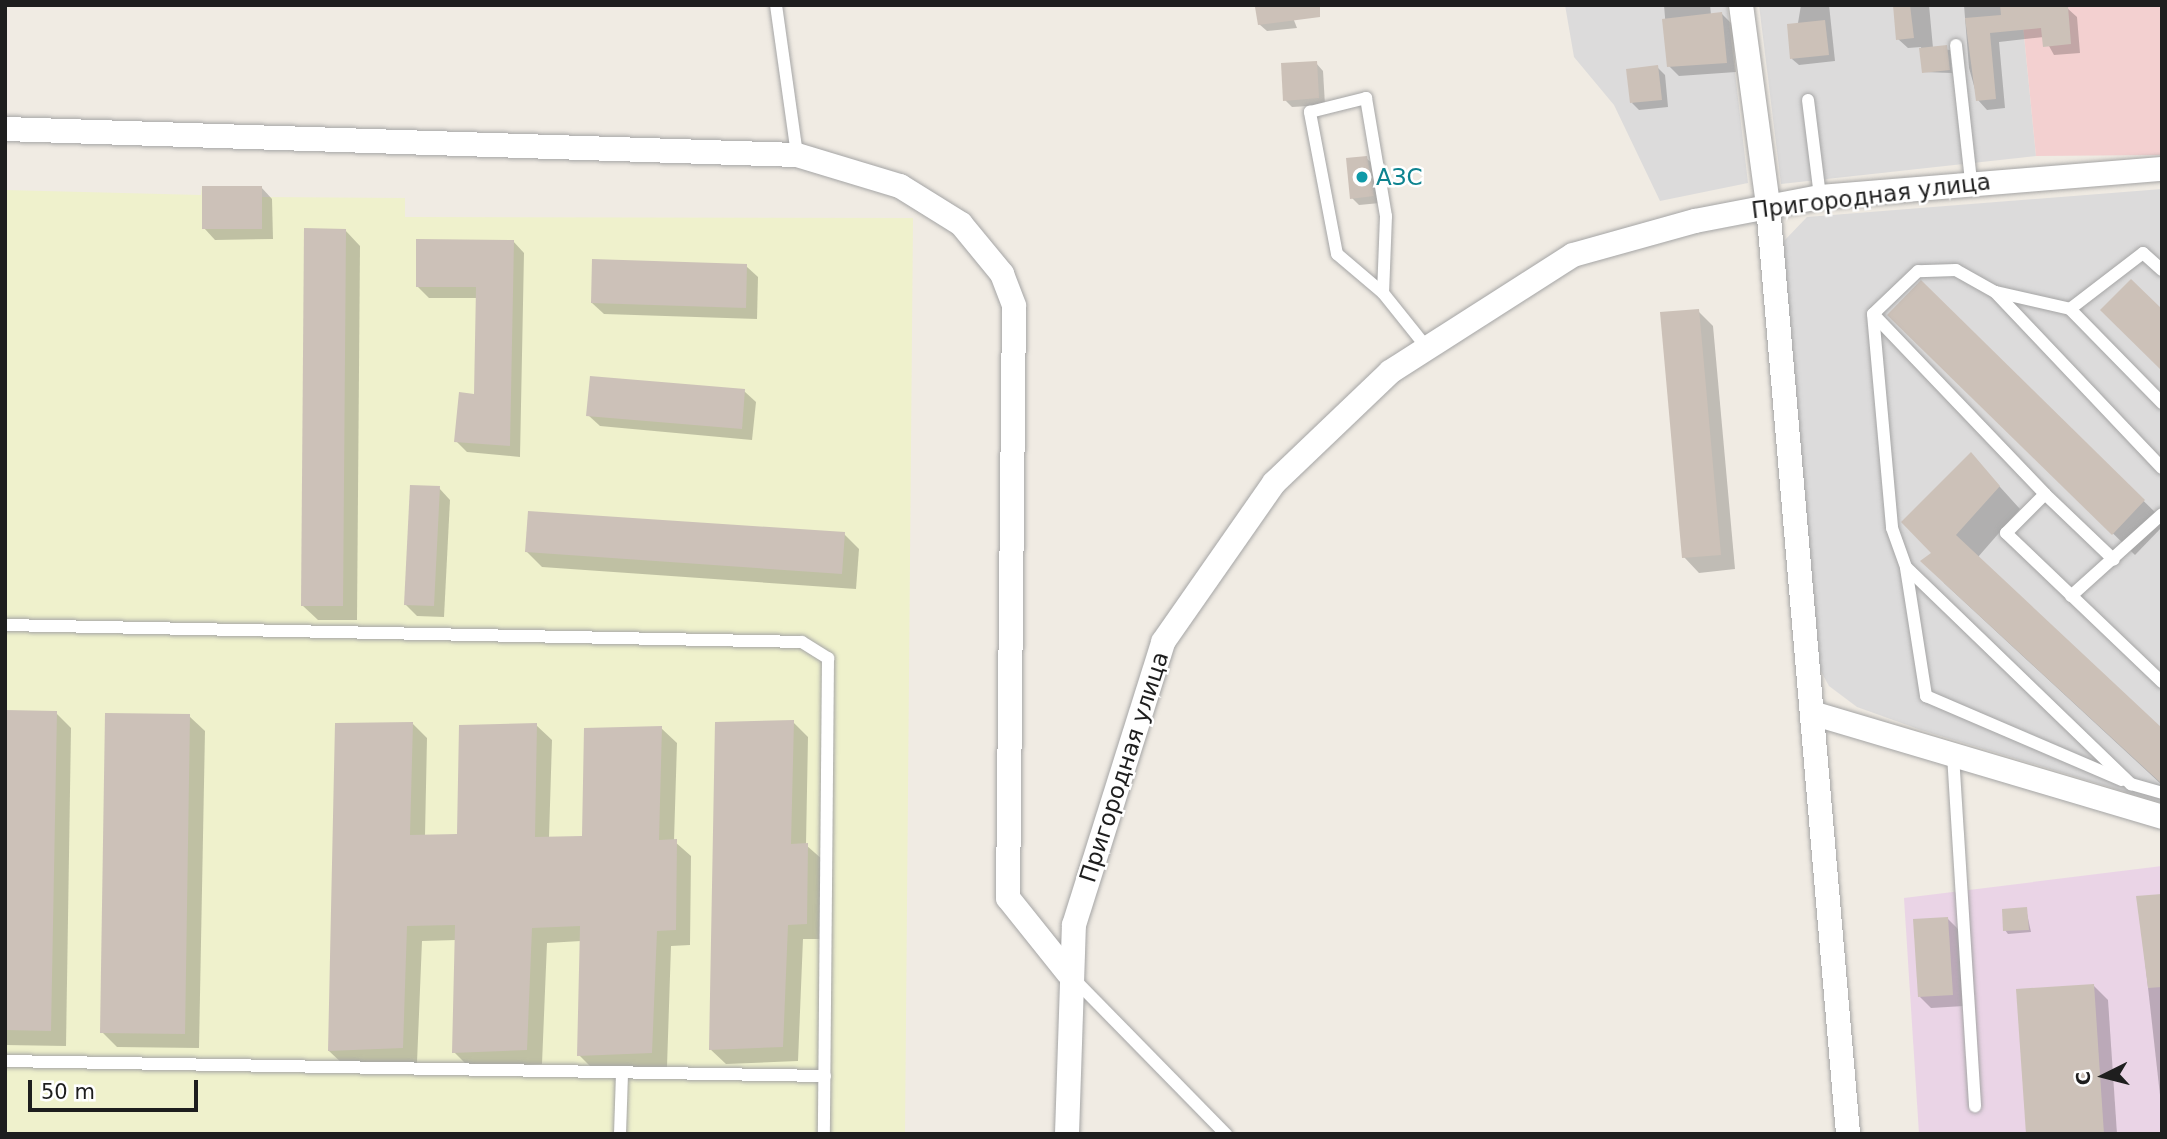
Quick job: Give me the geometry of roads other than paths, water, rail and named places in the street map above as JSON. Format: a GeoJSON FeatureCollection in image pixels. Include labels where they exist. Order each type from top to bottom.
{"type":"FeatureCollection","features":[{"type":"Feature","properties":{"kind":"street"},"geometry":{"type":"LineString","coordinates":[[1741,5],[1768,206],[1815,714],[1848,1134]]}},
{"type":"Feature","properties":{"kind":"street"},"geometry":{"type":"LineString","coordinates":[[5,129],[797,155],[900,186],[961,224],[1002,274],[1014,306],[1008,898],[1068,973]]}},
{"type":"Feature","properties":{"kind":"street","name":"Пригородная улица"},"geometry":{"type":"LineString","coordinates":[[1067,1134],[1068,973],[1074,925],[1164,642],[1274,483],[1390,372],[1573,254],[1768,206],[1820,197],[1971,181],[2162,170]]}},
{"type":"Feature","properties":{"kind":"street"},"geometry":{"type":"LineString","coordinates":[[1815,714],[2162,817]]}},
{"type":"Feature","properties":{"kind":"lane"},"geometry":{"type":"LineString","coordinates":[[776,5],[797,155]]}},
{"type":"Feature","properties":{"kind":"lane"},"geometry":{"type":"LineString","coordinates":[[1956,45],[1971,181]]}},
{"type":"Feature","properties":{"kind":"lane"},"geometry":{"type":"LineString","coordinates":[[1383,293],[1386,216],[1366,98],[1310,112],[1337,254],[1383,293],[1427,348]]}},
{"type":"Feature","properties":{"kind":"lane"},"geometry":{"type":"LineString","coordinates":[[1808,100],[1820,197]]}},
{"type":"Feature","properties":{"kind":"lane"},"geometry":{"type":"LineString","coordinates":[[2143,253],[2162,270]]}},
{"type":"Feature","properties":{"kind":"lane"},"geometry":{"type":"LineString","coordinates":[[2070,309],[2143,253],[2162,256]]}},
{"type":"Feature","properties":{"kind":"lane"},"geometry":{"type":"LineString","coordinates":[[1873,314],[1918,271],[1956,270],[1995,292],[2070,309],[2162,403]]}},
{"type":"Feature","properties":{"kind":"lane"},"geometry":{"type":"LineString","coordinates":[[1995,292],[2162,468]]}},
{"type":"Feature","properties":{"kind":"lane"},"geometry":{"type":"LineString","coordinates":[[1873,314],[2045,494],[2115,560]]}},
{"type":"Feature","properties":{"kind":"lane"},"geometry":{"type":"LineString","coordinates":[[1873,314],[1892,528],[1906,567],[1926,696],[2131,784],[2162,793]]}},
{"type":"Feature","properties":{"kind":"lane"},"geometry":{"type":"LineString","coordinates":[[2045,494],[2006,533],[2162,682]]}},
{"type":"Feature","properties":{"kind":"lane"},"geometry":{"type":"LineString","coordinates":[[2071,596],[2115,560],[2162,514]]}},
{"type":"Feature","properties":{"kind":"lane"},"geometry":{"type":"LineString","coordinates":[[1906,567],[2131,784]]}},
{"type":"Feature","properties":{"kind":"lane"},"geometry":{"type":"LineString","coordinates":[[5,625],[802,642],[828,658],[824,1134]]}},
{"type":"Feature","properties":{"kind":"lane"},"geometry":{"type":"LineString","coordinates":[[1952,755],[1975,1106]]}},
{"type":"Feature","properties":{"kind":"lane"},"geometry":{"type":"LineString","coordinates":[[1068,973],[1226,1134]]}},
{"type":"Feature","properties":{"kind":"lane"},"geometry":{"type":"LineString","coordinates":[[5,1062],[825,1076]]}},
{"type":"Feature","properties":{"kind":"lane"},"geometry":{"type":"LineString","coordinates":[[620,1134],[622,1073]]}},
{"type":"Feature","properties":{"kind":"place","name":"АЗС"},"geometry":{"type":"Point","coordinates":[1362,177]}}]}
